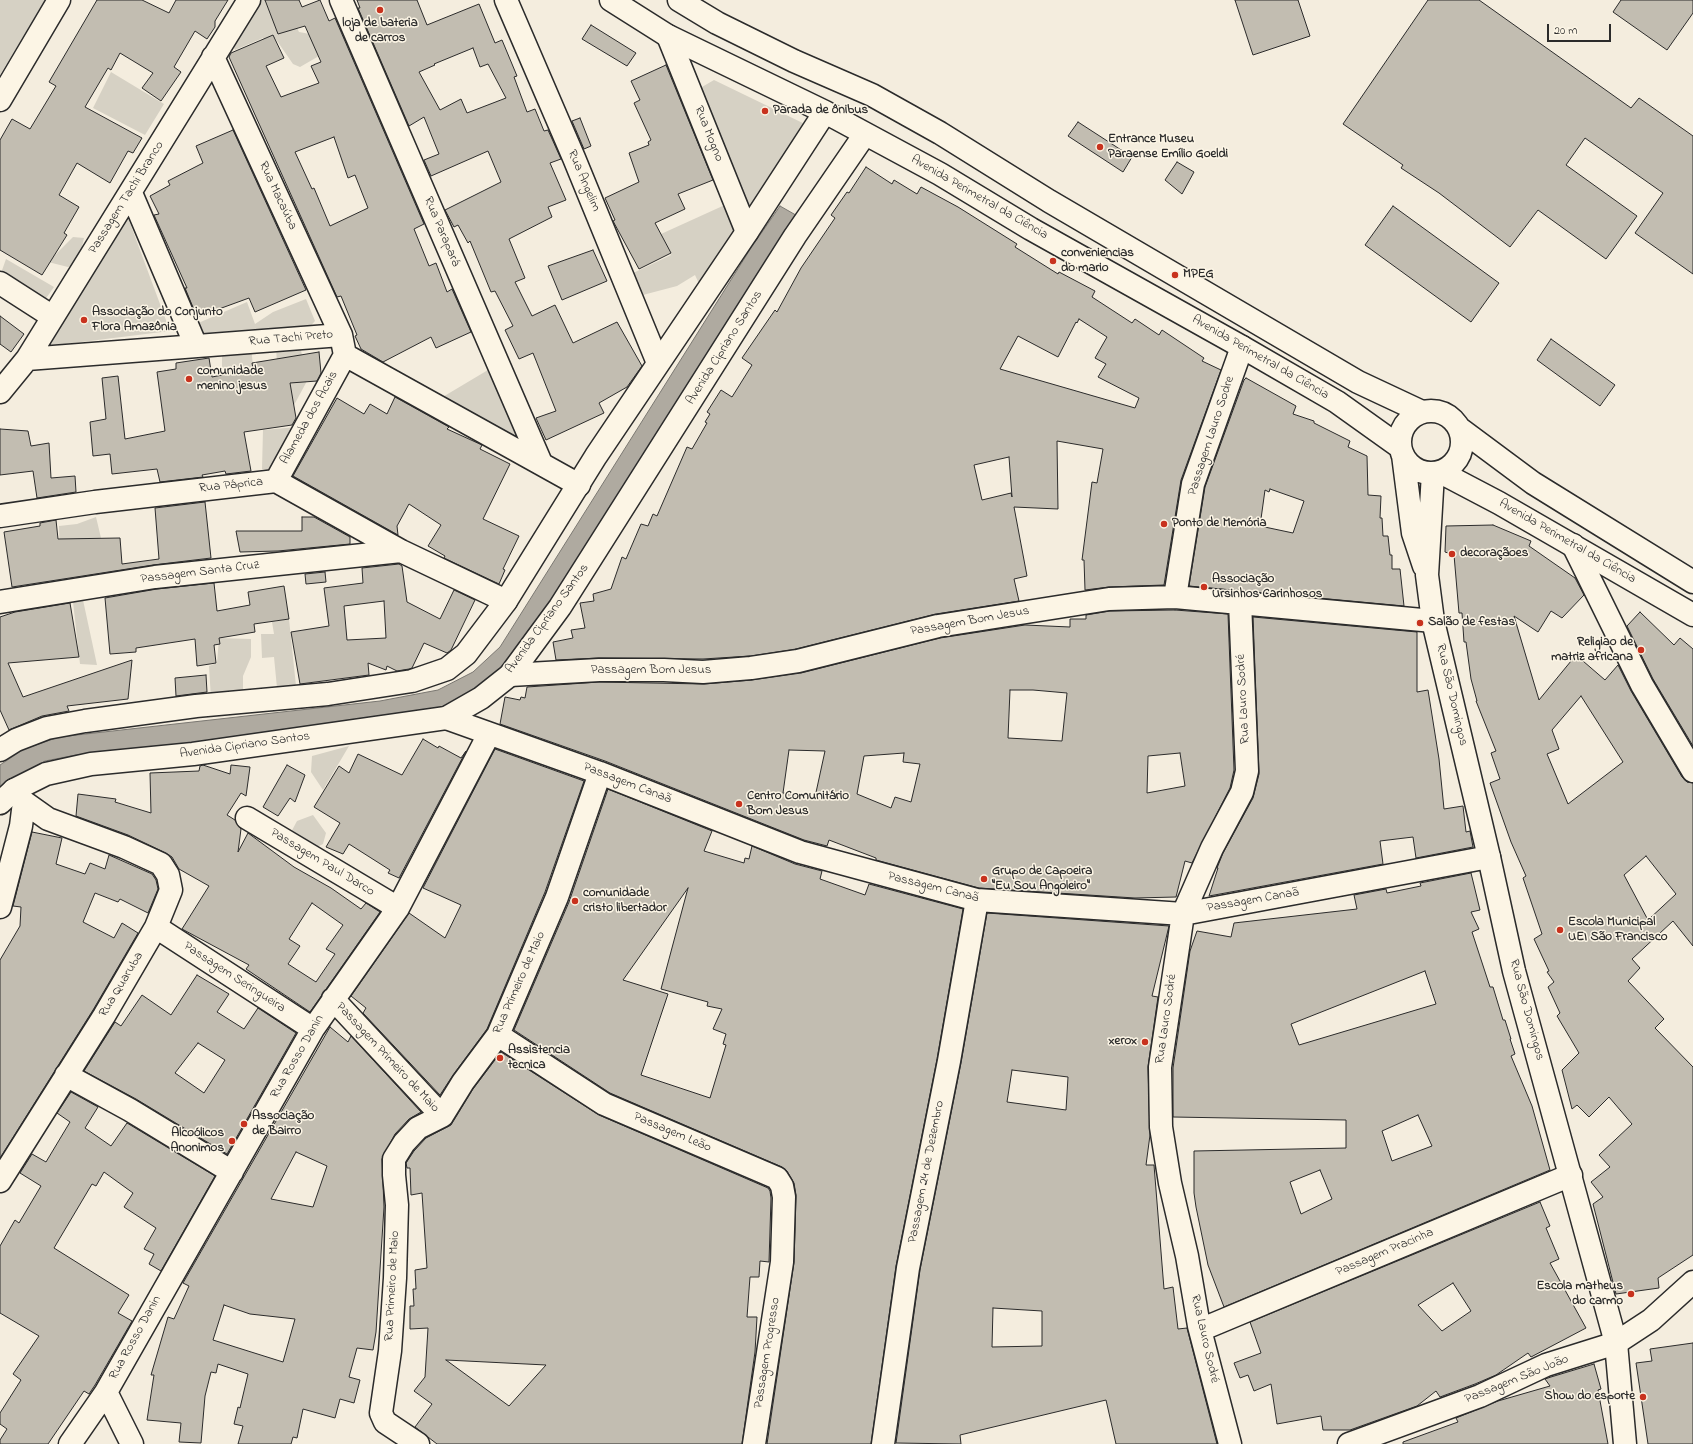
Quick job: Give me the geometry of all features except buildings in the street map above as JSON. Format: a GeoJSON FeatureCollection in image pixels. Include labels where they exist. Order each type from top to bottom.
{"type":"FeatureCollection","features":[{"type":"Feature","properties":{"kind":"street"},"geometry":{"type":"LineString","coordinates":[[0,100],[59,0]]}},
{"type":"Feature","properties":{"kind":"street","name":"Passagem Tachi Branco"},"geometry":{"type":"LineString","coordinates":[[0,392],[26,359],[53,317],[249,0]]}},
{"type":"Feature","properties":{"kind":"street","name":"Rua Parapará"},"geometry":{"type":"LineString","coordinates":[[340,0],[541,463]]}},
{"type":"Feature","properties":{"kind":"street","name":"Rua Angelim"},"geometry":{"type":"LineString","coordinates":[[506,0],[574,158],[658,363]]}},
{"type":"Feature","properties":{"kind":"street","name":"Avenida Perimetral da Ciência"},"geometry":{"type":"LineString","coordinates":[[611,0],[668,36],[825,112],[940,174],[1031,229],[1242,346],[1337,402],[1402,451]]}},
{"type":"Feature","properties":{"kind":"street"},"geometry":{"type":"LineString","coordinates":[[679,0],[717,23],[794,61],[872,95],[940,133],[1049,201],[1358,382],[1422,412],[1436,412],[1443,414],[1455,422],[1459,428],[1533,483],[1693,582]]}},
{"type":"Feature","properties":{"kind":"street","name":"Rua Mogno"},"geometry":{"type":"LineString","coordinates":[[668,36],[747,232]]}},
{"type":"Feature","properties":{"kind":"street","name":"Rua Macaúba"},"geometry":{"type":"LineString","coordinates":[[213,57],[343,345]]}},
{"type":"Feature","properties":{"kind":"street"},"geometry":{"type":"LineString","coordinates":[[0,750],[16,740],[47,728],[85,721],[196,706],[328,694],[412,681],[447,669],[466,654],[506,601],[596,456],[747,232],[825,112]]}},
{"type":"Feature","properties":{"kind":"street","name":"Avenida Cipriano Santos"},"geometry":{"type":"LineString","coordinates":[[13,798],[46,774],[91,764],[193,754],[446,718],[481,698],[510,675],[560,607],[795,236],[865,134]]}},
{"type":"Feature","properties":{"kind":"street"},"geometry":{"type":"LineString","coordinates":[[131,192],[196,346]]}},
{"type":"Feature","properties":{"kind":"street"},"geometry":{"type":"LineString","coordinates":[[0,283],[53,317]]}},
{"type":"Feature","properties":{"kind":"street","name":"Rua Tachi Preto"},"geometry":{"type":"LineString","coordinates":[[26,359],[196,346],[343,345],[579,485]]}},
{"type":"Feature","properties":{"kind":"street","name":"Alameda dos Acais"},"geometry":{"type":"LineString","coordinates":[[276,481],[343,345]]}},
{"type":"Feature","properties":{"kind":"street","name":"Passagem Lauro Sodre"},"geometry":{"type":"LineString","coordinates":[[1175,597],[1193,484],[1242,346]]}},
{"type":"Feature","properties":{"kind":"street"},"geometry":{"type":"LineString","coordinates":[[1422,412],[1415,416],[1405,426],[1401,433],[1402,451],[1411,466],[1417,470],[1437,472],[1455,462],[1462,446],[1459,428]]}},
{"type":"Feature","properties":{"kind":"street","name":"Rua São Domingos"},"geometry":{"type":"LineString","coordinates":[[1402,451],[1413,533],[1427,575],[1433,621],[1489,857],[1514,971],[1616,1343],[1625,1444]]}},
{"type":"Feature","properties":{"kind":"street","name":"Avenida Perimetral da Ciência"},"geometry":{"type":"LineString","coordinates":[[1437,472],[1499,503],[1693,615]]}},
{"type":"Feature","properties":{"kind":"street","name":"Rua São Domingos"},"geometry":{"type":"LineString","coordinates":[[1427,575],[1437,472]]}},
{"type":"Feature","properties":{"kind":"street","name":"Rua Páprica"},"geometry":{"type":"LineString","coordinates":[[0,516],[95,502],[276,481],[401,550],[506,601]]}},
{"type":"Feature","properties":{"kind":"street"},"geometry":{"type":"LineString","coordinates":[[1573,545],[1642,685],[1693,771]]}},
{"type":"Feature","properties":{"kind":"street","name":"Passagem Santa Cruz"},"geometry":{"type":"LineString","coordinates":[[0,602],[155,577],[401,550]]}},
{"type":"Feature","properties":{"kind":"street","name":"Passagem Bom Jesus"},"geometry":{"type":"LineString","coordinates":[[510,675],[599,670],[664,670],[703,672],[751,668],[798,661],[938,626],[1110,599],[1175,597],[1433,621]]}},
{"type":"Feature","properties":{"kind":"street","name":"Rua Lauro Sodré"},"geometry":{"type":"LineString","coordinates":[[1230,1444],[1200,1330],[1161,1126],[1160,1067],[1183,914],[1212,848],[1242,792],[1247,771],[1240,602]]}},
{"type":"Feature","properties":{"kind":"street","name":"Passagem Canaã"},"geometry":{"type":"LineString","coordinates":[[446,718],[600,773],[800,852],[977,900],[1183,914],[1489,857]]}},
{"type":"Feature","properties":{"kind":"street","name":"Rua Rosso Danin"},"geometry":{"type":"LineString","coordinates":[[70,1444],[106,1392],[313,1029],[398,908],[490,734]]}},
{"type":"Feature","properties":{"kind":"street","name":"Rua Primeiro de Maio"},"geometry":{"type":"LineString","coordinates":[[418,1444],[385,1422],[381,1413],[381,1402],[390,1351],[396,1278],[398,1205],[394,1175],[394,1159],[404,1143],[418,1128],[442,1116],[463,1082],[498,1035],[557,897],[600,773]]}},
{"type":"Feature","properties":{"kind":"street"},"geometry":{"type":"LineString","coordinates":[[0,907],[19,833],[13,798]]}},
{"type":"Feature","properties":{"kind":"street","name":"Rua Quaruba"},"geometry":{"type":"LineString","coordinates":[[0,1181],[66,1076],[156,927],[171,890],[168,875],[161,864],[124,847],[48,820],[13,798]]}},
{"type":"Feature","properties":{"kind":"street","name":"Passagem Paul Darco"},"geometry":{"type":"LineString","coordinates":[[247,818],[398,908]]}},
{"type":"Feature","properties":{"kind":"street","name":"Passagem 24 de Dezembro"},"geometry":{"type":"LineString","coordinates":[[883,1444],[908,1268],[950,1061],[977,900]]}},
{"type":"Feature","properties":{"kind":"street","name":"Passagem Seringueira"},"geometry":{"type":"LineString","coordinates":[[156,927],[313,1029]]}},
{"type":"Feature","properties":{"kind":"street","name":"Passagem Primeiro de Maio"},"geometry":{"type":"LineString","coordinates":[[333,1000],[442,1116]]}},
{"type":"Feature","properties":{"kind":"street","name":"Passagem Leão"},"geometry":{"type":"LineString","coordinates":[[498,1035],[604,1104],[777,1178],[782,1186],[784,1197],[782,1262]]}},
{"type":"Feature","properties":{"kind":"street"},"geometry":{"type":"LineString","coordinates":[[66,1076],[130,1110],[232,1172]]}},
{"type":"Feature","properties":{"kind":"street","name":"Passagem Pracinha"},"geometry":{"type":"LineString","coordinates":[[1200,1330],[1571,1175]]}},
{"type":"Feature","properties":{"kind":"street","name":"Passagem Progresso"},"geometry":{"type":"LineString","coordinates":[[754,1444],[782,1262]]}},
{"type":"Feature","properties":{"kind":"street","name":"Passagem São João"},"geometry":{"type":"LineString","coordinates":[[1349,1444],[1480,1396],[1546,1365],[1616,1343],[1651,1320],[1693,1282]]}},
{"type":"Feature","properties":{"kind":"street"},"geometry":{"type":"LineString","coordinates":[[106,1392],[132,1444]]}},
{"type":"Feature","properties":{"kind":"shaded area"},"geometry":{"type":"Polygon","coordinates":[[[0,0],[45,0],[0,75],[0,0]]]}},
{"type":"Feature","properties":{"kind":"shaded area"},"geometry":{"type":"Polygon","coordinates":[[[261,0],[265,0],[272,18],[291,15],[299,32],[310,34],[319,56],[300,67],[293,64],[275,38],[267,44],[263,38],[235,50],[230,39],[249,8],[261,0]]]}},
{"type":"Feature","properties":{"kind":"shaded area"},"geometry":{"type":"Polygon","coordinates":[[[111,72],[164,104],[145,135],[93,108],[111,72]]]}},
{"type":"Feature","properties":{"kind":"shaded area"},"geometry":{"type":"Polygon","coordinates":[[[714,80],[811,127],[761,202],[742,210],[702,111],[702,87],[714,80]]]}},
{"type":"Feature","properties":{"kind":"shaded area"},"geometry":{"type":"Polygon","coordinates":[[[727,204],[742,233],[702,290],[695,275],[677,286],[639,296],[629,275],[671,255],[661,234],[727,204]]]}},
{"type":"Feature","properties":{"kind":"shaded area"},"geometry":{"type":"Polygon","coordinates":[[[780,206],[801,218],[525,644],[492,683],[461,701],[435,711],[285,734],[76,755],[45,761],[22,774],[0,793],[0,765],[24,749],[59,737],[380,701],[438,690],[473,672],[500,647],[751,248],[780,206]]]}},
{"type":"Feature","properties":{"kind":"shaded area"},"geometry":{"type":"Polygon","coordinates":[[[127,215],[170,331],[49,346],[127,215]]]}},
{"type":"Feature","properties":{"kind":"shaded area"},"geometry":{"type":"Polygon","coordinates":[[[73,237],[84,238],[78,264],[68,267],[48,262],[73,237]]]}},
{"type":"Feature","properties":{"kind":"shaded area"},"geometry":{"type":"Polygon","coordinates":[[[6,259],[54,287],[42,304],[0,276],[6,259]]]}},
{"type":"Feature","properties":{"kind":"shaded area"},"geometry":{"type":"Polygon","coordinates":[[[306,299],[315,321],[305,332],[200,339],[196,324],[247,302],[255,324],[273,312],[306,299]]]}},
{"type":"Feature","properties":{"kind":"shaded area"},"geometry":{"type":"Polygon","coordinates":[[[251,345],[253,367],[261,378],[237,377],[222,367],[222,348],[251,345]]]}},
{"type":"Feature","properties":{"kind":"shaded area"},"geometry":{"type":"Polygon","coordinates":[[[276,345],[300,345],[307,381],[293,407],[277,365],[276,345]]]}},
{"type":"Feature","properties":{"kind":"shaded area"},"geometry":{"type":"Polygon","coordinates":[[[493,367],[533,455],[436,401],[493,367]]]}},
{"type":"Feature","properties":{"kind":"shaded area"},"geometry":{"type":"Polygon","coordinates":[[[297,427],[276,471],[262,469],[263,430],[297,427]]]}},
{"type":"Feature","properties":{"kind":"shaded area"},"geometry":{"type":"Polygon","coordinates":[[[96,517],[101,538],[87,538],[86,551],[60,558],[59,526],[77,524],[96,517]]]}},
{"type":"Feature","properties":{"kind":"shaded area"},"geometry":{"type":"Polygon","coordinates":[[[83,600],[97,665],[80,664],[73,602],[83,600]]]}},
{"type":"Feature","properties":{"kind":"shaded area"},"geometry":{"type":"Polygon","coordinates":[[[289,619],[296,686],[277,688],[274,657],[262,658],[261,634],[274,634],[272,622],[289,619]]]}},
{"type":"Feature","properties":{"kind":"shaded area"},"geometry":{"type":"Polygon","coordinates":[[[219,638],[251,639],[251,657],[243,676],[243,697],[211,699],[209,666],[217,663],[219,638]]]}},
{"type":"Feature","properties":{"kind":"shaded area"},"geometry":{"type":"Polygon","coordinates":[[[349,746],[323,790],[311,772],[312,756],[349,746]]]}},
{"type":"Feature","properties":{"kind":"shaded area"},"geometry":{"type":"Polygon","coordinates":[[[313,815],[326,833],[323,844],[313,849],[289,836],[297,821],[313,815]]]}},
{"type":"Feature","properties":{"kind":"place","name":"loja de bateria de carros"},"geometry":{"type":"Point","coordinates":[380,10]}},
{"type":"Feature","properties":{"kind":"place","name":"Parada de ônibus"},"geometry":{"type":"Point","coordinates":[765,111]}},
{"type":"Feature","properties":{"kind":"place","name":"Entrance Museu Paraense Emílio Goeldi"},"geometry":{"type":"Point","coordinates":[1100,147]}},
{"type":"Feature","properties":{"kind":"place","name":"conveniencias do mario"},"geometry":{"type":"Point","coordinates":[1053,261]}},
{"type":"Feature","properties":{"kind":"place","name":"MPEG"},"geometry":{"type":"Point","coordinates":[1175,275]}},
{"type":"Feature","properties":{"kind":"place","name":"Associação do Conjunto Flora Amazônia"},"geometry":{"type":"Point","coordinates":[84,320]}},
{"type":"Feature","properties":{"kind":"place","name":"comunidade menino jesus"},"geometry":{"type":"Point","coordinates":[189,379]}},
{"type":"Feature","properties":{"kind":"place","name":"Ponto de Memória"},"geometry":{"type":"Point","coordinates":[1164,524]}},
{"type":"Feature","properties":{"kind":"place","name":"decoraçãoes"},"geometry":{"type":"Point","coordinates":[1452,554]}},
{"type":"Feature","properties":{"kind":"place","name":"Associação Ursinhos Carinhosos"},"geometry":{"type":"Point","coordinates":[1204,587]}},
{"type":"Feature","properties":{"kind":"place","name":"Salão de festas"},"geometry":{"type":"Point","coordinates":[1420,623]}},
{"type":"Feature","properties":{"kind":"place","name":"Religiao de matriz africana"},"geometry":{"type":"Point","coordinates":[1641,650]}},
{"type":"Feature","properties":{"kind":"place","name":"Centro Comunitário Bom Jesus"},"geometry":{"type":"Point","coordinates":[739,804]}},
{"type":"Feature","properties":{"kind":"place","name":"Grupo de Capoeira \"Eu Sou Angoleiro\""},"geometry":{"type":"Point","coordinates":[984,879]}},
{"type":"Feature","properties":{"kind":"place","name":"comunidade cristo libertador"},"geometry":{"type":"Point","coordinates":[575,901]}},
{"type":"Feature","properties":{"kind":"place","name":"Escola Municipal UEI São Francisco"},"geometry":{"type":"Point","coordinates":[1560,930]}},
{"type":"Feature","properties":{"kind":"place","name":"xerox"},"geometry":{"type":"Point","coordinates":[1145,1042]}},
{"type":"Feature","properties":{"kind":"place","name":"Assistencia tecnica"},"geometry":{"type":"Point","coordinates":[500,1058]}},
{"type":"Feature","properties":{"kind":"place","name":"Associação de Bairro"},"geometry":{"type":"Point","coordinates":[244,1124]}},
{"type":"Feature","properties":{"kind":"place","name":"Alcoólicos Anonimos"},"geometry":{"type":"Point","coordinates":[232,1141]}},
{"type":"Feature","properties":{"kind":"place","name":"Escola matheus do carmo"},"geometry":{"type":"Point","coordinates":[1631,1294]}},
{"type":"Feature","properties":{"kind":"place","name":"Show do esporte"},"geometry":{"type":"Point","coordinates":[1643,1397]}}]}
